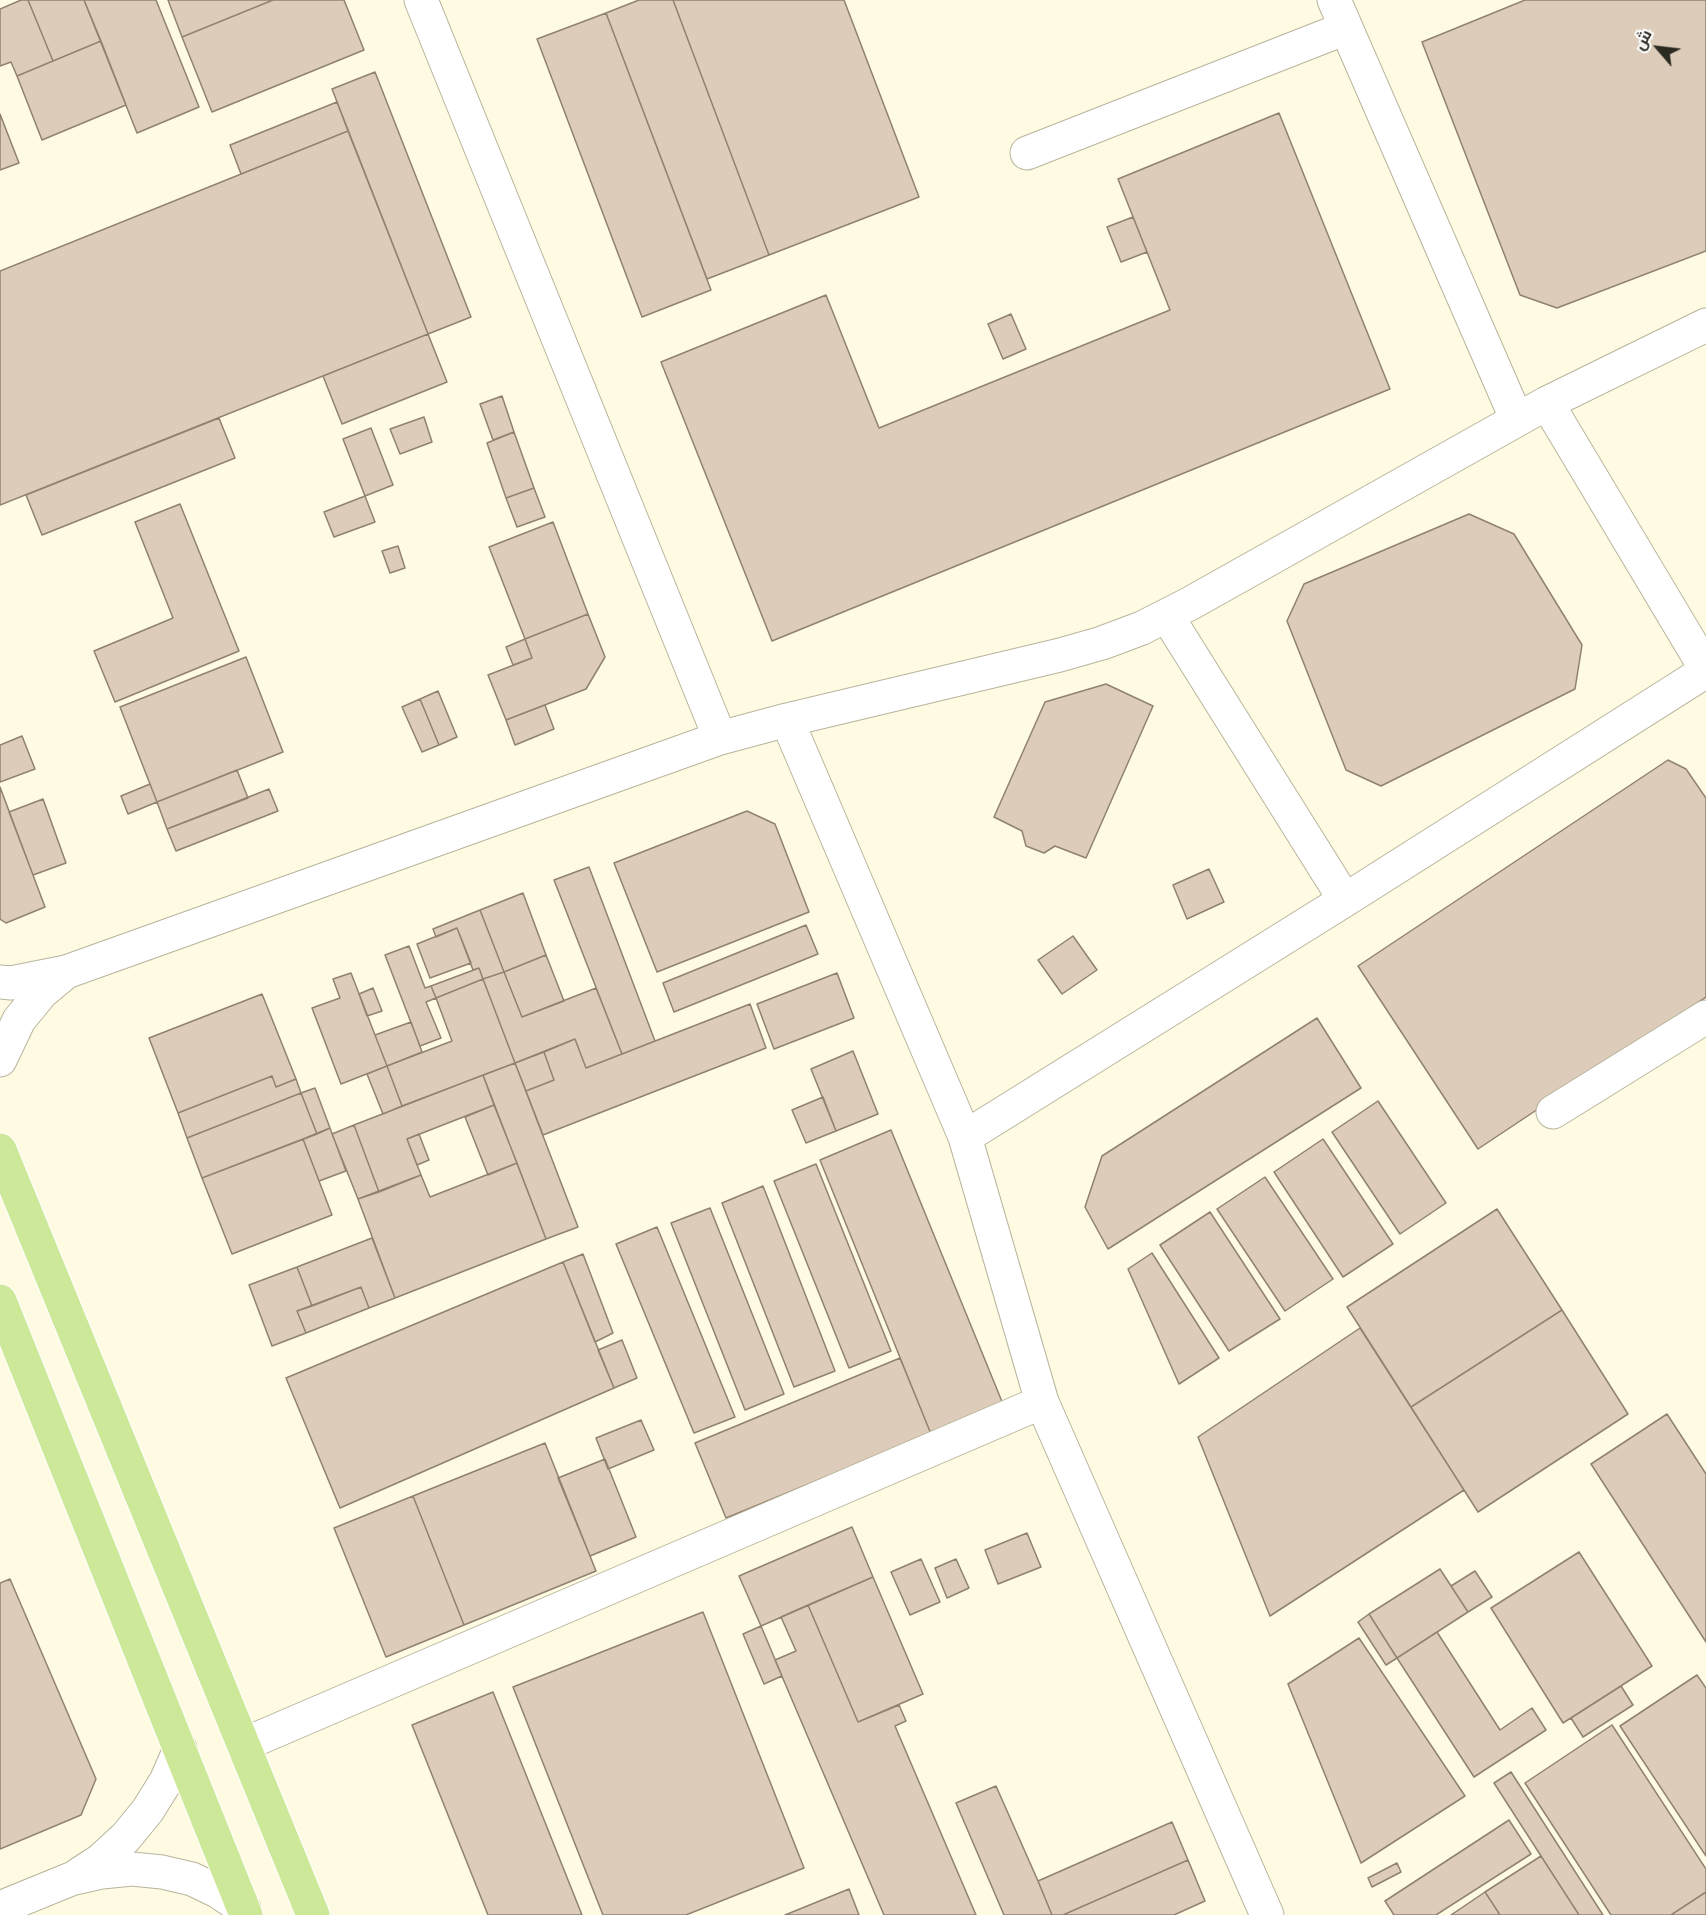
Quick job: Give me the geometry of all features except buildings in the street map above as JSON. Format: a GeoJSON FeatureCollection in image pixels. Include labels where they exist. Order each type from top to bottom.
{"type":"FeatureCollection","features":[{"type":"Feature","properties":{"kind":"main road"},"geometry":{"type":"LineString","coordinates":[[0,1150],[245,1744],[313,1915]]}},
{"type":"Feature","properties":{"kind":"main road"},"geometry":{"type":"LineString","coordinates":[[0,1301],[245,1912]]}},
{"type":"Feature","properties":{"kind":"street"},"geometry":{"type":"LineString","coordinates":[[421,0],[720,738]]}},
{"type":"Feature","properties":{"kind":"street"},"geometry":{"type":"LineString","coordinates":[[1027,153],[1340,14],[1517,420]]}},
{"type":"Feature","properties":{"kind":"street"},"geometry":{"type":"LineString","coordinates":[[0,982],[11,983],[66,972],[720,738],[1060,656],[1102,643],[1167,616],[1547,403],[1706,326]]}},
{"type":"Feature","properties":{"kind":"street"},"geometry":{"type":"LineString","coordinates":[[965,1137],[1345,900],[1706,670],[1547,403]]}},
{"type":"Feature","properties":{"kind":"street"},"geometry":{"type":"LineString","coordinates":[[1167,616],[1345,900]]}},
{"type":"Feature","properties":{"kind":"street"},"geometry":{"type":"LineString","coordinates":[[787,720],[965,1137],[1042,1402],[1267,1915]]}},
{"type":"Feature","properties":{"kind":"street"},"geometry":{"type":"LineString","coordinates":[[0,1060],[19,1020],[42,992],[66,972]]}},
{"type":"Feature","properties":{"kind":"street"},"geometry":{"type":"LineString","coordinates":[[1553,1112],[1706,1017]]}},
{"type":"Feature","properties":{"kind":"street"},"geometry":{"type":"LineString","coordinates":[[245,1744],[1042,1402]]}},
{"type":"Feature","properties":{"kind":"street"},"geometry":{"type":"LineString","coordinates":[[71,1879],[101,1860],[126,1837],[148,1810],[166,1780],[180,1749]]}},
{"type":"Feature","properties":{"kind":"street"},"geometry":{"type":"LineString","coordinates":[[0,1908],[71,1879],[102,1872],[132,1869],[162,1872],[192,1879],[219,1892],[245,1912]]}}]}
